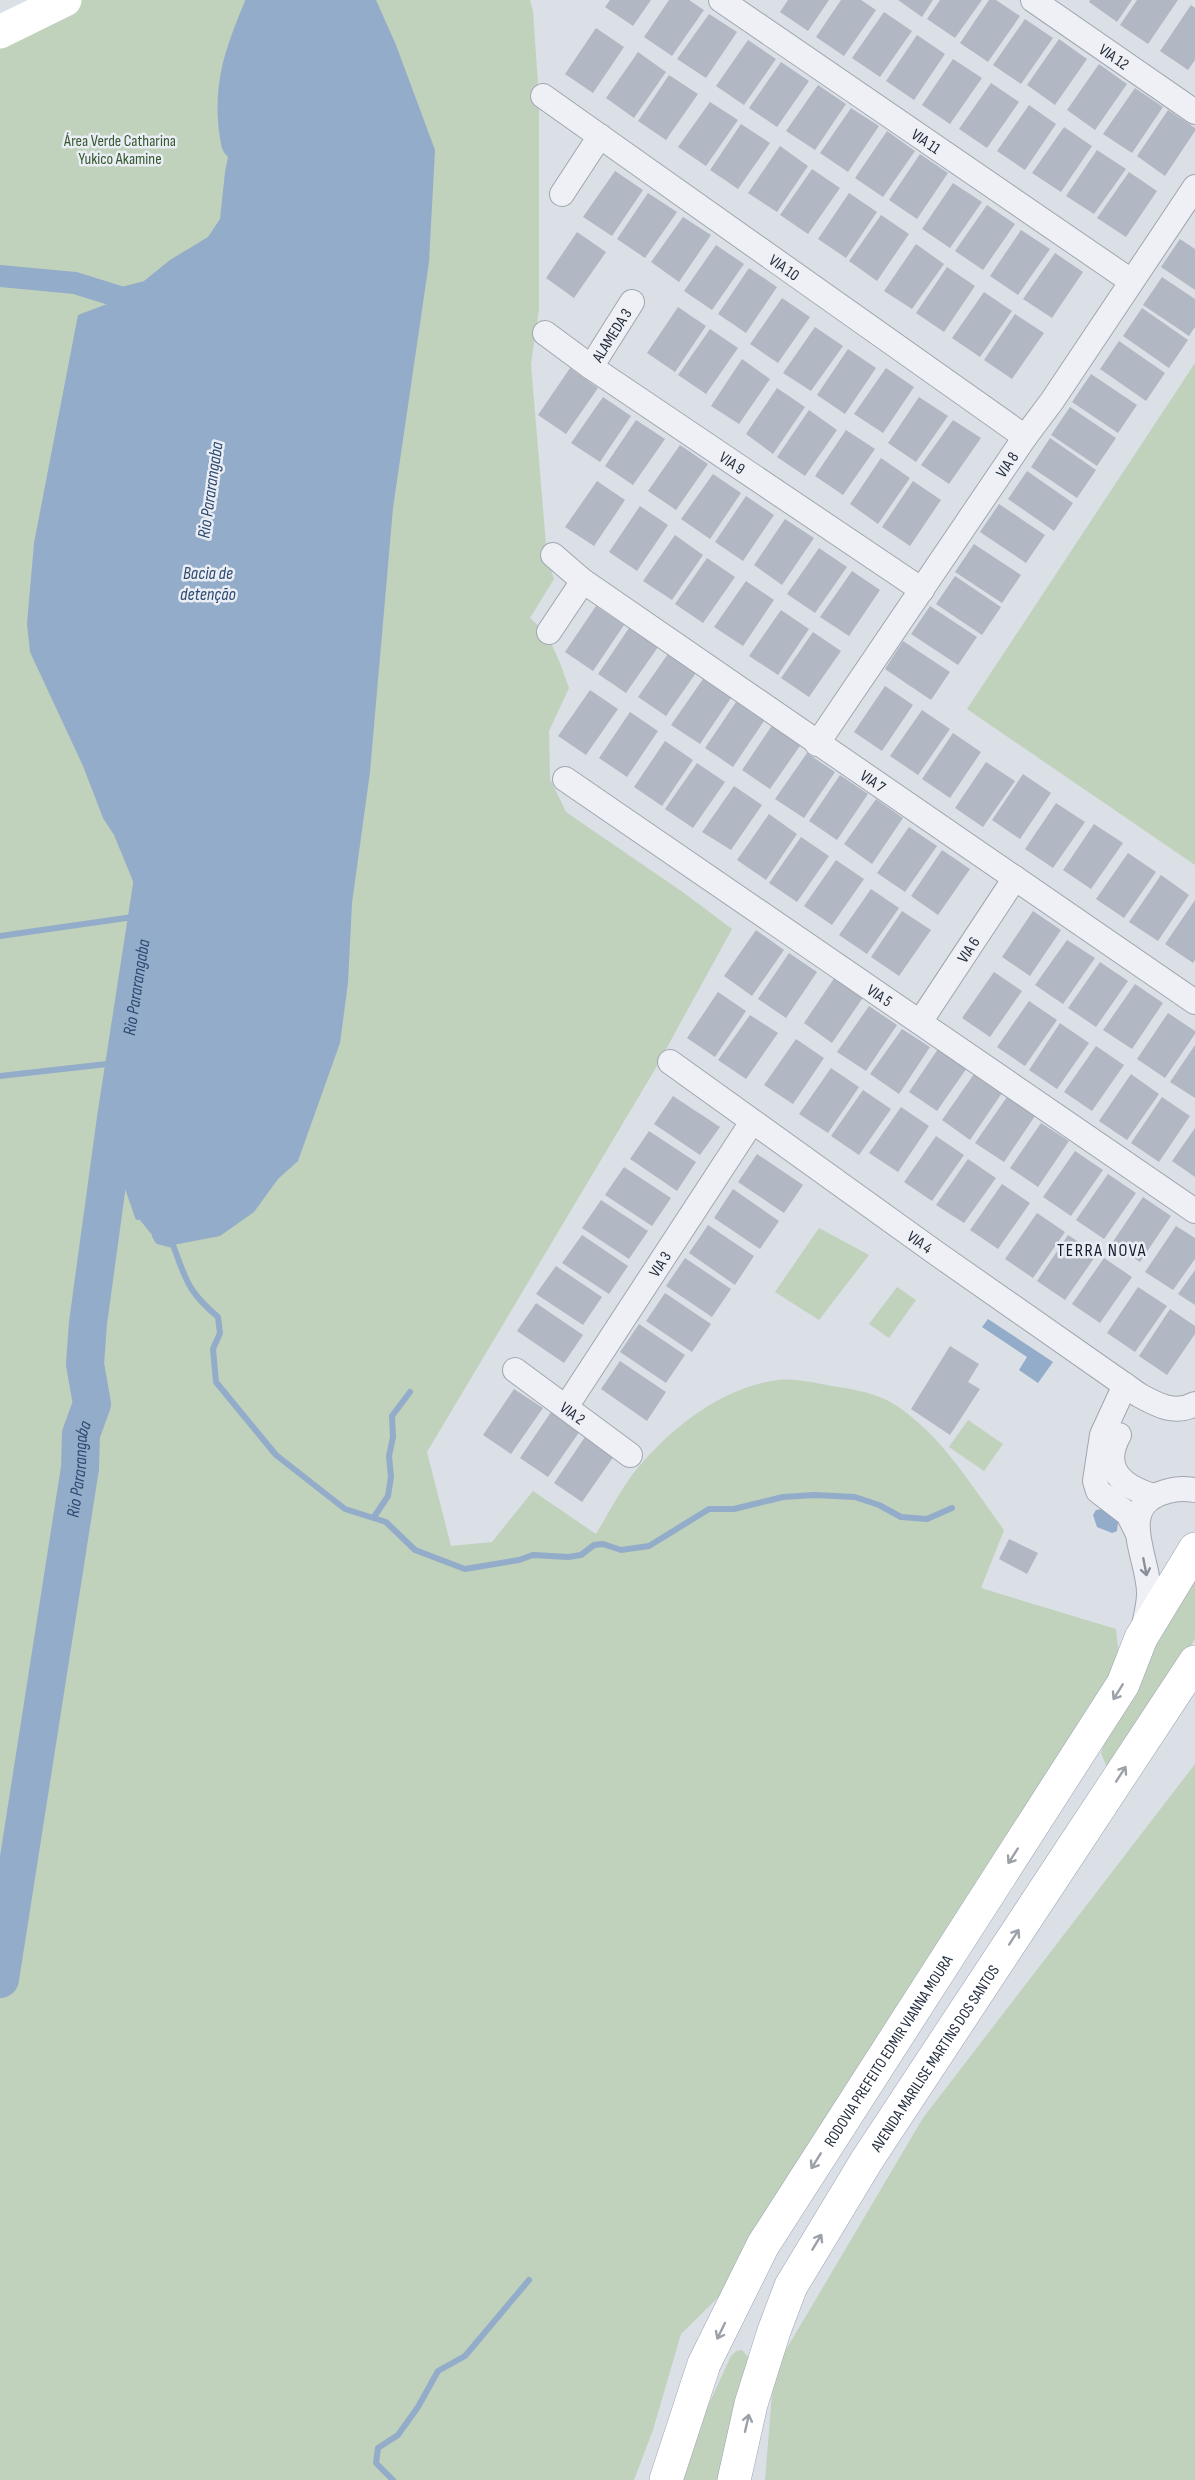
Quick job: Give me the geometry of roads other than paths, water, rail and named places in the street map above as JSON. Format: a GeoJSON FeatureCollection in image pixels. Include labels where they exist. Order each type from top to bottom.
{"type":"FeatureCollection","features":[{"type":"Feature","properties":{"kind":"main road"},"geometry":{"type":"LineString","coordinates":[[0,32],[66,0]]}},
{"type":"Feature","properties":{"kind":"main road"},"geometry":{"type":"LineString","coordinates":[[1141,1638],[1195,1549]]}},
{"type":"Feature","properties":{"kind":"main road","name":"RODOVIA PREFEITO EDMIR VIANNA MOURA"},"geometry":{"type":"LineString","coordinates":[[666,2480],[704,2364],[763,2245],[1123,1684],[1141,1638]]}},
{"type":"Feature","properties":{"kind":"main road","name":"AVENIDA MARILISE MARTINS DOS SANTOS"},"geometry":{"type":"LineString","coordinates":[[734,2480],[751,2404],[791,2286],[867,2160],[1195,1662]]}},
{"type":"Feature","properties":{"kind":"street","name":"VIA 11"},"geometry":{"type":"LineString","coordinates":[[721,0],[1131,281]]}},
{"type":"Feature","properties":{"kind":"street","name":"VIA 12"},"geometry":{"type":"LineString","coordinates":[[1033,0],[1195,112]]}},
{"type":"Feature","properties":{"kind":"street","name":"VIA 10"},"geometry":{"type":"LineString","coordinates":[[543,96],[1025,437]]}},
{"type":"Feature","properties":{"kind":"street"},"geometry":{"type":"LineString","coordinates":[[562,194],[600,136]]}},
{"type":"Feature","properties":{"kind":"street","name":"VIA 8"},"geometry":{"type":"LineString","coordinates":[[817,744],[1025,437],[1071,373],[1195,186]]}},
{"type":"Feature","properties":{"kind":"street","name":"ALAMEDA 3"},"geometry":{"type":"LineString","coordinates":[[591,367],[632,302]]}},
{"type":"Feature","properties":{"kind":"street","name":"VIA 9"},"geometry":{"type":"LineString","coordinates":[[545,333],[591,367],[922,590]]}},
{"type":"Feature","properties":{"kind":"street","name":"VIA 7"},"geometry":{"type":"LineString","coordinates":[[553,555],[583,581],[817,744],[1195,1002]]}},
{"type":"Feature","properties":{"kind":"street"},"geometry":{"type":"LineString","coordinates":[[549,632],[583,581]]}},
{"type":"Feature","properties":{"kind":"street","name":"VIA 5"},"geometry":{"type":"LineString","coordinates":[[565,779],[1195,1211]]}},
{"type":"Feature","properties":{"kind":"street","name":"VIA 6"},"geometry":{"type":"LineString","coordinates":[[920,1022],[1015,878]]}},
{"type":"Feature","properties":{"kind":"street","name":"VIA 4"},"geometry":{"type":"LineString","coordinates":[[670,1062],[1132,1390],[1155,1404],[1185,1406]]}},
{"type":"Feature","properties":{"kind":"street","name":"VIA 3"},"geometry":{"type":"LineString","coordinates":[[566,1407],[752,1122]]}},
{"type":"Feature","properties":{"kind":"street","name":"VIA 2"},"geometry":{"type":"LineString","coordinates":[[515,1370],[630,1455]]}},
{"type":"Feature","properties":{"kind":"street"},"geometry":{"type":"LineString","coordinates":[[1132,1390],[1112,1454],[1113,1463],[1121,1480],[1135,1489],[1154,1496]]}},
{"type":"Feature","properties":{"kind":"street"},"geometry":{"type":"LineString","coordinates":[[1132,1390],[1102,1435],[1095,1481],[1098,1491],[1128,1514],[1138,1534]]}},
{"type":"Feature","properties":{"kind":"street"},"geometry":{"type":"LineString","coordinates":[[1141,1638],[1149,1593],[1138,1534],[1141,1505],[1154,1496],[1180,1488],[1195,1490]]}},
{"type":"Feature","properties":{"kind":"water","name":"Bacia de detenção"},"geometry":{"type":"Polygon","coordinates":[[[266,0],[376,0],[396,45],[435,150],[429,262],[393,508],[370,772],[352,903],[348,983],[340,1043],[298,1161],[278,1179],[254,1212],[220,1236],[173,1245],[156,1240],[136,1215],[127,1185],[116,1118],[147,915],[114,835],[103,818],[83,766],[30,652],[27,624],[34,543],[78,315],[123,298],[170,260],[208,237],[220,219],[225,172],[233,132],[239,70],[266,0]]]}},
{"type":"Feature","properties":{"kind":"water"},"geometry":{"type":"Polygon","coordinates":[[[988,1319],[1053,1362],[1038,1383],[1019,1370],[1027,1357],[982,1327],[988,1319]]]}},
{"type":"Feature","properties":{"kind":"water"},"geometry":{"type":"Polygon","coordinates":[[[1102,1509],[1118,1522],[1117,1531],[1112,1533],[1097,1527],[1093,1515],[1096,1510],[1102,1509]]]}},
{"type":"Feature","properties":{"kind":"waterway","name":"Rio Pararangaba"},"geometry":{"type":"LineString","coordinates":[[240,142],[236,104],[241,69],[266,0]]}},
{"type":"Feature","properties":{"kind":"waterway"},"geometry":{"type":"LineString","coordinates":[[0,276],[75,283],[123,298],[154,290]]}},
{"type":"Feature","properties":{"kind":"waterway","name":"Rio Pararangaba"},"geometry":{"type":"LineString","coordinates":[[0,1979],[80,1468],[81,1434],[92,1404],[85,1364],[88,1323],[116,1118],[155,866]]}},
{"type":"Feature","properties":{"kind":"waterway"},"geometry":{"type":"LineString","coordinates":[[0,936],[147,915]]}},
{"type":"Feature","properties":{"kind":"waterway"},"geometry":{"type":"LineString","coordinates":[[0,1076],[125,1062]]}},
{"type":"Feature","properties":{"kind":"waterway"},"geometry":{"type":"LineString","coordinates":[[116,1118],[127,1185],[138,1217]]}},
{"type":"Feature","properties":{"kind":"waterway"},"geometry":{"type":"LineString","coordinates":[[155,1236],[158,1241],[173,1245],[189,1285],[200,1300],[218,1317],[220,1333],[213,1349],[216,1382],[276,1455],[345,1509],[386,1522],[415,1550],[465,1569],[519,1560],[533,1555],[568,1557],[581,1555],[594,1545],[603,1544],[621,1550],[649,1546],[709,1509],[734,1509],[783,1497],[814,1495],[855,1497],[879,1505],[901,1517],[927,1519],[952,1508]]}},
{"type":"Feature","properties":{"kind":"waterway"},"geometry":{"type":"LineString","coordinates":[[374,1517],[388,1496],[391,1477],[389,1456],[393,1437],[392,1416],[410,1392]]}},
{"type":"Feature","properties":{"kind":"waterway"},"geometry":{"type":"LineString","coordinates":[[393,2480],[376,2463],[378,2448],[398,2435],[418,2407],[438,2371],[465,2356],[529,2280]]}},
{"type":"Feature","properties":{"kind":"district","name":"TERRA NOVA"},"geometry":{"type":"Point","coordinates":[1102,1250]}},
{"type":"Feature","properties":{"kind":"park label","name":"Área Verde Catharina Yukico Akamine"},"geometry":{"type":"Point","coordinates":[120,149]}}]}
